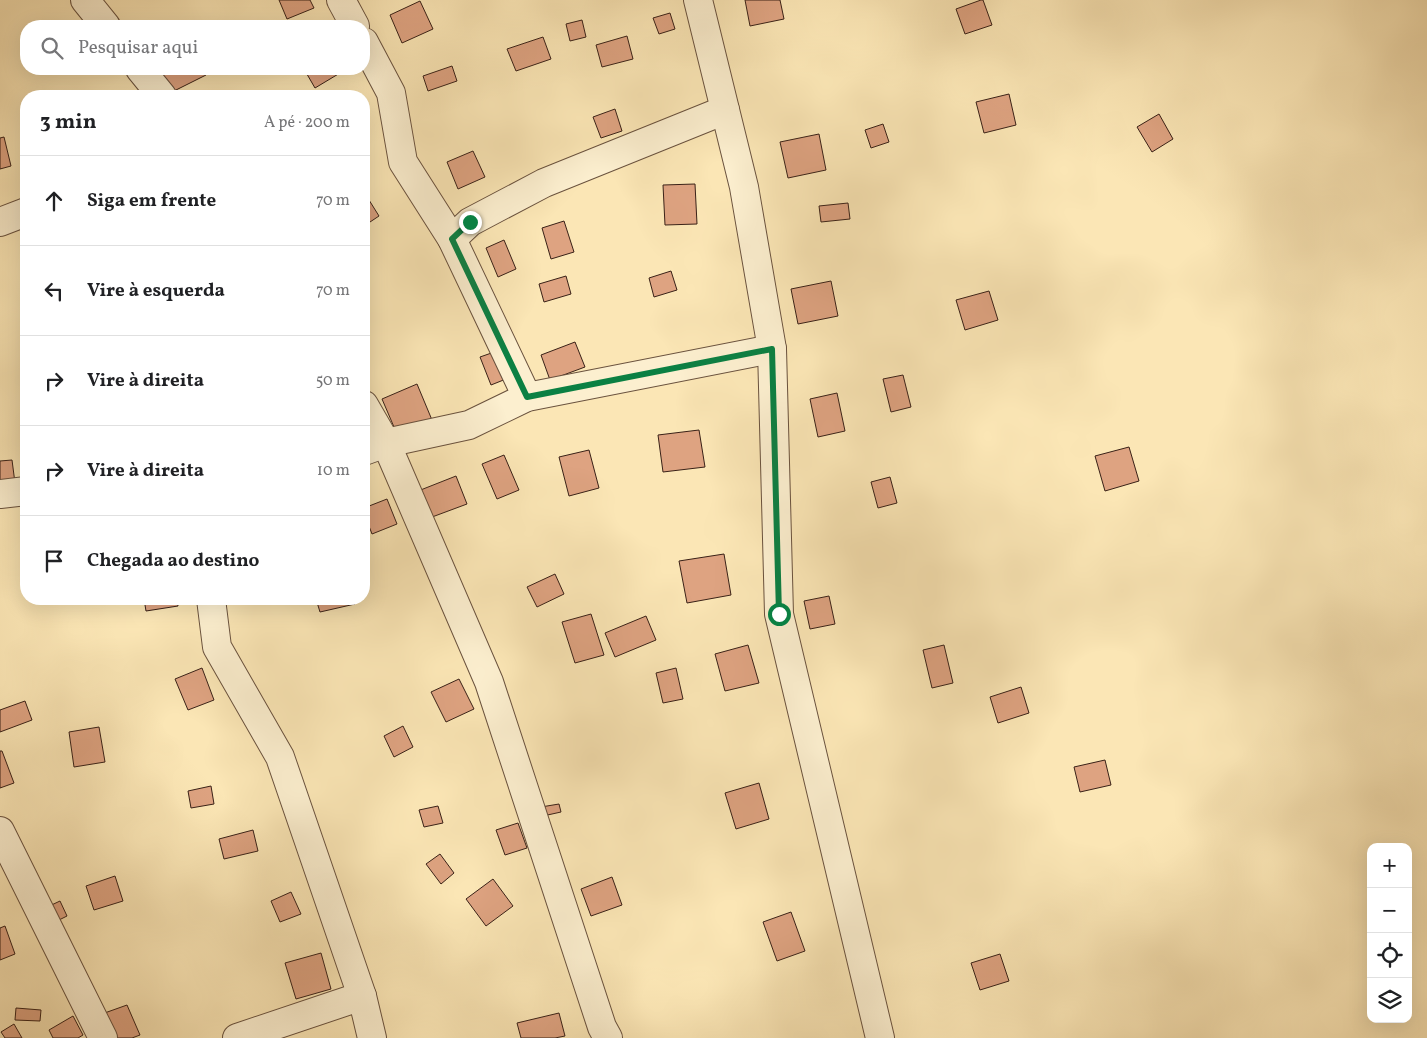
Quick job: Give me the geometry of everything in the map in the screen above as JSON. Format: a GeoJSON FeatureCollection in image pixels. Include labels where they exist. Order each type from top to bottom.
{"type":"FeatureCollection","features":[{"type":"Feature","properties":{"kind":"street"},"geometry":{"type":"LineString","coordinates":[[85,0],[101,20]]}},
{"type":"Feature","properties":{"kind":"street"},"geometry":{"type":"LineString","coordinates":[[698,0],[744,187],[772,349],[779,614],[880,1038]]}},
{"type":"Feature","properties":{"kind":"street"},"geometry":{"type":"LineString","coordinates":[[370,53],[391,93],[403,162],[452,239],[527,397]]}},
{"type":"Feature","properties":{"kind":"street"},"geometry":{"type":"LineString","coordinates":[[145,75],[157,90]]}},
{"type":"Feature","properties":{"kind":"street"},"geometry":{"type":"LineString","coordinates":[[452,239],[470,222],[544,183],[725,110]]}},
{"type":"Feature","properties":{"kind":"street"},"geometry":{"type":"LineString","coordinates":[[0,222],[20,214]]}},
{"type":"Feature","properties":{"kind":"street"},"geometry":{"type":"LineString","coordinates":[[375,447],[469,425],[527,397],[772,349]]}},
{"type":"Feature","properties":{"kind":"street"},"geometry":{"type":"LineString","coordinates":[[370,428],[375,447],[489,682],[599,1018],[608,1038]]}},
{"type":"Feature","properties":{"kind":"street"},"geometry":{"type":"LineString","coordinates":[[0,494],[20,492]]}},
{"type":"Feature","properties":{"kind":"street"},"geometry":{"type":"LineString","coordinates":[[212,605],[217,647],[280,757],[362,996],[372,1038]]}},
{"type":"Feature","properties":{"kind":"street"},"geometry":{"type":"LineString","coordinates":[[0,831],[103,1038]]}},
{"type":"Feature","properties":{"kind":"street"},"geometry":{"type":"LineString","coordinates":[[237,1038],[362,996]]}},
{"type":"Feature","properties":{"kind":"building"},"geometry":{"type":"Polygon","coordinates":[[[279,0],[310,0],[314,8],[287,19],[279,0]]]}},
{"type":"Feature","properties":{"kind":"building"},"geometry":{"type":"Polygon","coordinates":[[[745,0],[780,0],[784,19],[750,26],[745,0]]]}},
{"type":"Feature","properties":{"kind":"building"},"geometry":{"type":"Polygon","coordinates":[[[983,0],[992,25],[965,34],[956,9],[983,0]]]}},
{"type":"Feature","properties":{"kind":"building"},"geometry":{"type":"Polygon","coordinates":[[[420,1],[433,29],[402,43],[390,15],[420,1]]]}},
{"type":"Feature","properties":{"kind":"building"},"geometry":{"type":"Polygon","coordinates":[[[670,13],[675,29],[659,34],[653,18],[670,13]]]}},
{"type":"Feature","properties":{"kind":"building"},"geometry":{"type":"Polygon","coordinates":[[[582,20],[586,37],[570,41],[566,24],[582,20]]]}},
{"type":"Feature","properties":{"kind":"building"},"geometry":{"type":"Polygon","coordinates":[[[627,36],[633,59],[602,67],[596,45],[627,36]]]}},
{"type":"Feature","properties":{"kind":"building"},"geometry":{"type":"Polygon","coordinates":[[[543,37],[551,59],[516,71],[507,49],[543,37]]]}},
{"type":"Feature","properties":{"kind":"building"},"geometry":{"type":"Polygon","coordinates":[[[452,66],[457,81],[428,91],[423,76],[452,66]]]}},
{"type":"Feature","properties":{"kind":"building"},"geometry":{"type":"Polygon","coordinates":[[[161,75],[206,75],[176,90],[168,90],[161,75]]]}},
{"type":"Feature","properties":{"kind":"building"},"geometry":{"type":"Polygon","coordinates":[[[307,75],[337,75],[315,88],[307,75]]]}},
{"type":"Feature","properties":{"kind":"building"},"geometry":{"type":"Polygon","coordinates":[[[1009,94],[1016,125],[984,133],[976,102],[1009,94]]]}},
{"type":"Feature","properties":{"kind":"building"},"geometry":{"type":"Polygon","coordinates":[[[615,109],[622,131],[601,138],[593,117],[615,109]]]}},
{"type":"Feature","properties":{"kind":"building"},"geometry":{"type":"Polygon","coordinates":[[[1159,114],[1173,139],[1152,152],[1137,127],[1159,114]]]}},
{"type":"Feature","properties":{"kind":"building"},"geometry":{"type":"Polygon","coordinates":[[[883,124],[889,142],[871,148],[865,130],[883,124]]]}},
{"type":"Feature","properties":{"kind":"building"},"geometry":{"type":"Polygon","coordinates":[[[819,134],[826,170],[788,178],[780,142],[819,134]]]}},
{"type":"Feature","properties":{"kind":"building"},"geometry":{"type":"Polygon","coordinates":[[[4,137],[11,166],[0,169],[0,138],[4,137]]]}},
{"type":"Feature","properties":{"kind":"building"},"geometry":{"type":"Polygon","coordinates":[[[473,151],[485,177],[458,189],[447,162],[473,151]]]}},
{"type":"Feature","properties":{"kind":"building"},"geometry":{"type":"Polygon","coordinates":[[[695,184],[697,224],[665,225],[663,185],[695,184]]]}},
{"type":"Feature","properties":{"kind":"building"},"geometry":{"type":"Polygon","coordinates":[[[370,202],[379,216],[370,222],[370,202]]]}},
{"type":"Feature","properties":{"kind":"building"},"geometry":{"type":"Polygon","coordinates":[[[848,203],[850,219],[821,222],[819,206],[848,203]]]}},
{"type":"Feature","properties":{"kind":"building"},"geometry":{"type":"Polygon","coordinates":[[[564,221],[574,252],[551,259],[542,228],[564,221]]]}},
{"type":"Feature","properties":{"kind":"building"},"geometry":{"type":"Polygon","coordinates":[[[504,240],[516,269],[498,277],[486,248],[504,240]]]}},
{"type":"Feature","properties":{"kind":"building"},"geometry":{"type":"Polygon","coordinates":[[[671,271],[677,290],[654,297],[649,278],[671,271]]]}},
{"type":"Feature","properties":{"kind":"building"},"geometry":{"type":"Polygon","coordinates":[[[566,276],[571,294],[544,302],[539,284],[566,276]]]}},
{"type":"Feature","properties":{"kind":"building"},"geometry":{"type":"Polygon","coordinates":[[[831,281],[838,316],[798,324],[791,289],[831,281]]]}},
{"type":"Feature","properties":{"kind":"building"},"geometry":{"type":"Polygon","coordinates":[[[989,291],[998,320],[965,330],[956,300],[989,291]]]}},
{"type":"Feature","properties":{"kind":"building"},"geometry":{"type":"Polygon","coordinates":[[[575,342],[585,367],[550,380],[541,355],[575,342]]]}},
{"type":"Feature","properties":{"kind":"building"},"geometry":{"type":"Polygon","coordinates":[[[500,350],[511,377],[491,385],[480,357],[500,350]]]}},
{"type":"Feature","properties":{"kind":"building"},"geometry":{"type":"Polygon","coordinates":[[[903,375],[911,407],[891,412],[883,379],[903,375]]]}},
{"type":"Feature","properties":{"kind":"building"},"geometry":{"type":"Polygon","coordinates":[[[417,384],[432,420],[397,434],[382,399],[417,384]]]}},
{"type":"Feature","properties":{"kind":"building"},"geometry":{"type":"Polygon","coordinates":[[[837,393],[845,431],[818,437],[810,399],[837,393]]]}},
{"type":"Feature","properties":{"kind":"building"},"geometry":{"type":"Polygon","coordinates":[[[699,430],[705,467],[663,472],[658,435],[699,430]]]}},
{"type":"Feature","properties":{"kind":"building"},"geometry":{"type":"Polygon","coordinates":[[[1129,447],[1139,481],[1105,491],[1095,456],[1129,447]]]}},
{"type":"Feature","properties":{"kind":"building"},"geometry":{"type":"Polygon","coordinates":[[[589,450],[599,488],[569,496],[559,457],[589,450]]]}},
{"type":"Feature","properties":{"kind":"building"},"geometry":{"type":"Polygon","coordinates":[[[504,455],[519,490],[497,499],[482,464],[504,455]]]}},
{"type":"Feature","properties":{"kind":"building"},"geometry":{"type":"Polygon","coordinates":[[[12,460],[15,483],[0,485],[0,461],[12,460]]]}},
{"type":"Feature","properties":{"kind":"building"},"geometry":{"type":"Polygon","coordinates":[[[456,476],[467,504],[424,520],[413,493],[456,476]]]}},
{"type":"Feature","properties":{"kind":"building"},"geometry":{"type":"Polygon","coordinates":[[[890,477],[897,503],[878,508],[871,482],[890,477]]]}},
{"type":"Feature","properties":{"kind":"building"},"geometry":{"type":"Polygon","coordinates":[[[387,499],[397,524],[372,534],[370,529],[370,506],[387,499]]]}},
{"type":"Feature","properties":{"kind":"building"},"geometry":{"type":"Polygon","coordinates":[[[724,554],[731,595],[687,603],[679,561],[724,554]]]}},
{"type":"Feature","properties":{"kind":"building"},"geometry":{"type":"Polygon","coordinates":[[[555,574],[564,594],[537,607],[527,587],[555,574]]]}},
{"type":"Feature","properties":{"kind":"building"},"geometry":{"type":"Polygon","coordinates":[[[829,596],[835,624],[810,629],[804,601],[829,596]]]}},
{"type":"Feature","properties":{"kind":"building"},"geometry":{"type":"Polygon","coordinates":[[[145,605],[178,605],[178,606],[146,611],[145,605]]]}},
{"type":"Feature","properties":{"kind":"building"},"geometry":{"type":"Polygon","coordinates":[[[318,605],[351,605],[320,612],[318,605]]]}},
{"type":"Feature","properties":{"kind":"building"},"geometry":{"type":"Polygon","coordinates":[[[591,614],[604,655],[575,663],[562,622],[591,614]]]}},
{"type":"Feature","properties":{"kind":"building"},"geometry":{"type":"Polygon","coordinates":[[[646,616],[656,640],[615,657],[605,633],[646,616]]]}},
{"type":"Feature","properties":{"kind":"building"},"geometry":{"type":"Polygon","coordinates":[[[748,645],[759,683],[725,691],[715,654],[748,645]]]}},
{"type":"Feature","properties":{"kind":"building"},"geometry":{"type":"Polygon","coordinates":[[[944,645],[953,683],[932,688],[923,650],[944,645]]]}},
{"type":"Feature","properties":{"kind":"building"},"geometry":{"type":"Polygon","coordinates":[[[202,668],[214,700],[188,710],[175,679],[202,668]]]}},
{"type":"Feature","properties":{"kind":"building"},"geometry":{"type":"Polygon","coordinates":[[[676,668],[683,699],[663,703],[656,673],[676,668]]]}},
{"type":"Feature","properties":{"kind":"building"},"geometry":{"type":"Polygon","coordinates":[[[459,679],[474,709],[446,722],[431,692],[459,679]]]}},
{"type":"Feature","properties":{"kind":"building"},"geometry":{"type":"Polygon","coordinates":[[[1021,687],[1029,713],[998,723],[990,697],[1021,687]]]}},
{"type":"Feature","properties":{"kind":"building"},"geometry":{"type":"Polygon","coordinates":[[[25,701],[32,720],[0,732],[0,710],[25,701]]]}},
{"type":"Feature","properties":{"kind":"building"},"geometry":{"type":"Polygon","coordinates":[[[403,726],[413,747],[394,757],[384,736],[403,726]]]}},
{"type":"Feature","properties":{"kind":"building"},"geometry":{"type":"Polygon","coordinates":[[[99,727],[105,762],[74,767],[69,732],[99,727]]]}},
{"type":"Feature","properties":{"kind":"building"},"geometry":{"type":"Polygon","coordinates":[[[0,751],[2,751],[14,783],[0,788],[0,751]]]}},
{"type":"Feature","properties":{"kind":"building"},"geometry":{"type":"Polygon","coordinates":[[[1105,760],[1111,785],[1080,792],[1074,767],[1105,760]]]}},
{"type":"Feature","properties":{"kind":"building"},"geometry":{"type":"Polygon","coordinates":[[[759,783],[769,819],[736,829],[725,793],[759,783]]]}},
{"type":"Feature","properties":{"kind":"building"},"geometry":{"type":"Polygon","coordinates":[[[211,786],[214,804],[191,808],[188,791],[211,786]]]}},
{"type":"Feature","properties":{"kind":"building"},"geometry":{"type":"Polygon","coordinates":[[[559,804],[561,812],[543,816],[541,807],[559,804]]]}},
{"type":"Feature","properties":{"kind":"building"},"geometry":{"type":"Polygon","coordinates":[[[438,806],[443,823],[424,827],[419,810],[438,806]]]}},
{"type":"Feature","properties":{"kind":"building"},"geometry":{"type":"Polygon","coordinates":[[[518,823],[527,848],[505,855],[496,830],[518,823]]]}},
{"type":"Feature","properties":{"kind":"building"},"geometry":{"type":"Polygon","coordinates":[[[253,830],[258,851],[224,859],[219,839],[253,830]]]}},
{"type":"Feature","properties":{"kind":"building"},"geometry":{"type":"Polygon","coordinates":[[[440,854],[454,873],[441,884],[426,864],[440,854]]]}},
{"type":"Feature","properties":{"kind":"building"},"geometry":{"type":"Polygon","coordinates":[[[115,876],[123,901],[94,910],[86,886],[115,876]]]}},
{"type":"Feature","properties":{"kind":"building"},"geometry":{"type":"Polygon","coordinates":[[[612,877],[622,905],[591,916],[581,889],[612,877]]]}},
{"type":"Feature","properties":{"kind":"building"},"geometry":{"type":"Polygon","coordinates":[[[493,879],[513,906],[486,926],[466,899],[493,879]]]}},
{"type":"Feature","properties":{"kind":"building"},"geometry":{"type":"Polygon","coordinates":[[[291,892],[301,914],[280,922],[271,901],[291,892]]]}},
{"type":"Feature","properties":{"kind":"building"},"geometry":{"type":"Polygon","coordinates":[[[60,901],[67,916],[51,924],[43,909],[60,901]]]}},
{"type":"Feature","properties":{"kind":"building"},"geometry":{"type":"Polygon","coordinates":[[[791,912],[805,951],[777,961],[763,922],[791,912]]]}},
{"type":"Feature","properties":{"kind":"building"},"geometry":{"type":"Polygon","coordinates":[[[5,926],[15,954],[0,960],[0,928],[5,926]]]}},
{"type":"Feature","properties":{"kind":"building"},"geometry":{"type":"Polygon","coordinates":[[[321,953],[331,989],[296,999],[285,963],[321,953]]]}},
{"type":"Feature","properties":{"kind":"building"},"geometry":{"type":"Polygon","coordinates":[[[1000,954],[1009,981],[980,990],[971,963],[1000,954]]]}},
{"type":"Feature","properties":{"kind":"building"},"geometry":{"type":"Polygon","coordinates":[[[127,1005],[140,1035],[132,1038],[108,1038],[99,1015],[127,1005]]]}},
{"type":"Feature","properties":{"kind":"building"},"geometry":{"type":"Polygon","coordinates":[[[16,1008],[41,1010],[40,1021],[15,1020],[16,1008]]]}},
{"type":"Feature","properties":{"kind":"building"},"geometry":{"type":"Polygon","coordinates":[[[559,1013],[565,1036],[555,1038],[521,1038],[517,1023],[559,1013]]]}},
{"type":"Feature","properties":{"kind":"building"},"geometry":{"type":"Polygon","coordinates":[[[73,1016],[83,1035],[78,1038],[53,1038],[49,1030],[73,1016]]]}},
{"type":"Feature","properties":{"kind":"building"},"geometry":{"type":"Polygon","coordinates":[[[14,1024],[22,1038],[5,1038],[1,1032],[14,1024]]]}},
{"type":"Feature","properties":{"kind":"route"},"geometry":{"type":"LineString","coordinates":[[470,222],[452,239],[527,397],[772,349],[779,614]]}}]}
